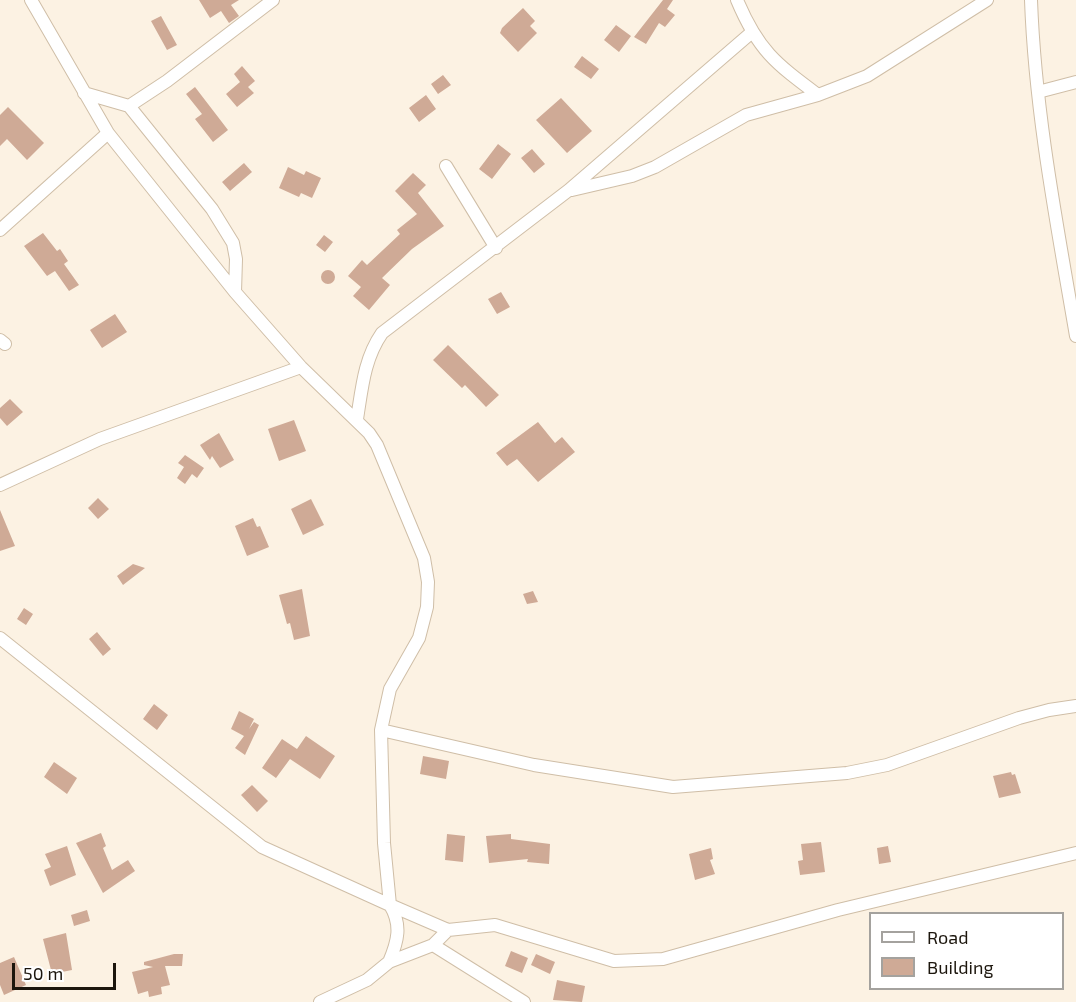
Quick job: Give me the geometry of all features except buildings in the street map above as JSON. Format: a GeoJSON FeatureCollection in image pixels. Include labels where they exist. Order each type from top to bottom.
{"type":"FeatureCollection","features":[{"type":"Feature","properties":{"kind":"street"},"geometry":{"type":"LineString","coordinates":[[31,0],[108,133],[235,292],[301,367],[357,419],[377,446],[424,558],[429,582],[427,607],[419,638],[390,689],[381,730],[384,843],[390,905],[396,916],[399,930],[389,962]]}},
{"type":"Feature","properties":{"kind":"street"},"geometry":{"type":"LineString","coordinates":[[129,106],[167,81],[273,0]]}},
{"type":"Feature","properties":{"kind":"street"},"geometry":{"type":"LineString","coordinates":[[737,0],[751,33],[774,60],[818,95]]}},
{"type":"Feature","properties":{"kind":"street"},"geometry":{"type":"LineString","coordinates":[[569,190],[632,176],[655,167],[746,115],[847,85],[884,67],[987,0]]}},
{"type":"Feature","properties":{"kind":"street"},"geometry":{"type":"LineString","coordinates":[[1031,0],[1038,92],[1076,336]]}},
{"type":"Feature","properties":{"kind":"street"},"geometry":{"type":"LineString","coordinates":[[357,419],[366,364],[372,348],[382,333],[569,190],[751,33]]}},
{"type":"Feature","properties":{"kind":"street"},"geometry":{"type":"LineString","coordinates":[[1038,92],[1076,82]]}},
{"type":"Feature","properties":{"kind":"street"},"geometry":{"type":"LineString","coordinates":[[84,93],[129,106],[226,228],[236,259],[235,292]]}},
{"type":"Feature","properties":{"kind":"street"},"geometry":{"type":"LineString","coordinates":[[0,231],[108,133]]}},
{"type":"Feature","properties":{"kind":"street"},"geometry":{"type":"LineString","coordinates":[[446,166],[496,248]]}},
{"type":"Feature","properties":{"kind":"street"},"geometry":{"type":"LineString","coordinates":[[0,485],[100,439],[301,367]]}},
{"type":"Feature","properties":{"kind":"street"},"geometry":{"type":"LineString","coordinates":[[0,638],[262,848],[448,930],[495,925],[614,961],[663,959],[838,910],[1076,853]]}},
{"type":"Feature","properties":{"kind":"street"},"geometry":{"type":"LineString","coordinates":[[381,730],[534,765],[673,787],[812,777],[877,768],[1019,718],[1076,706]]}},
{"type":"Feature","properties":{"kind":"street"},"geometry":{"type":"LineString","coordinates":[[320,1002],[367,980],[389,962],[433,945],[448,930]]}},
{"type":"Feature","properties":{"kind":"street"},"geometry":{"type":"LineString","coordinates":[[433,945],[524,1002]]}}]}
